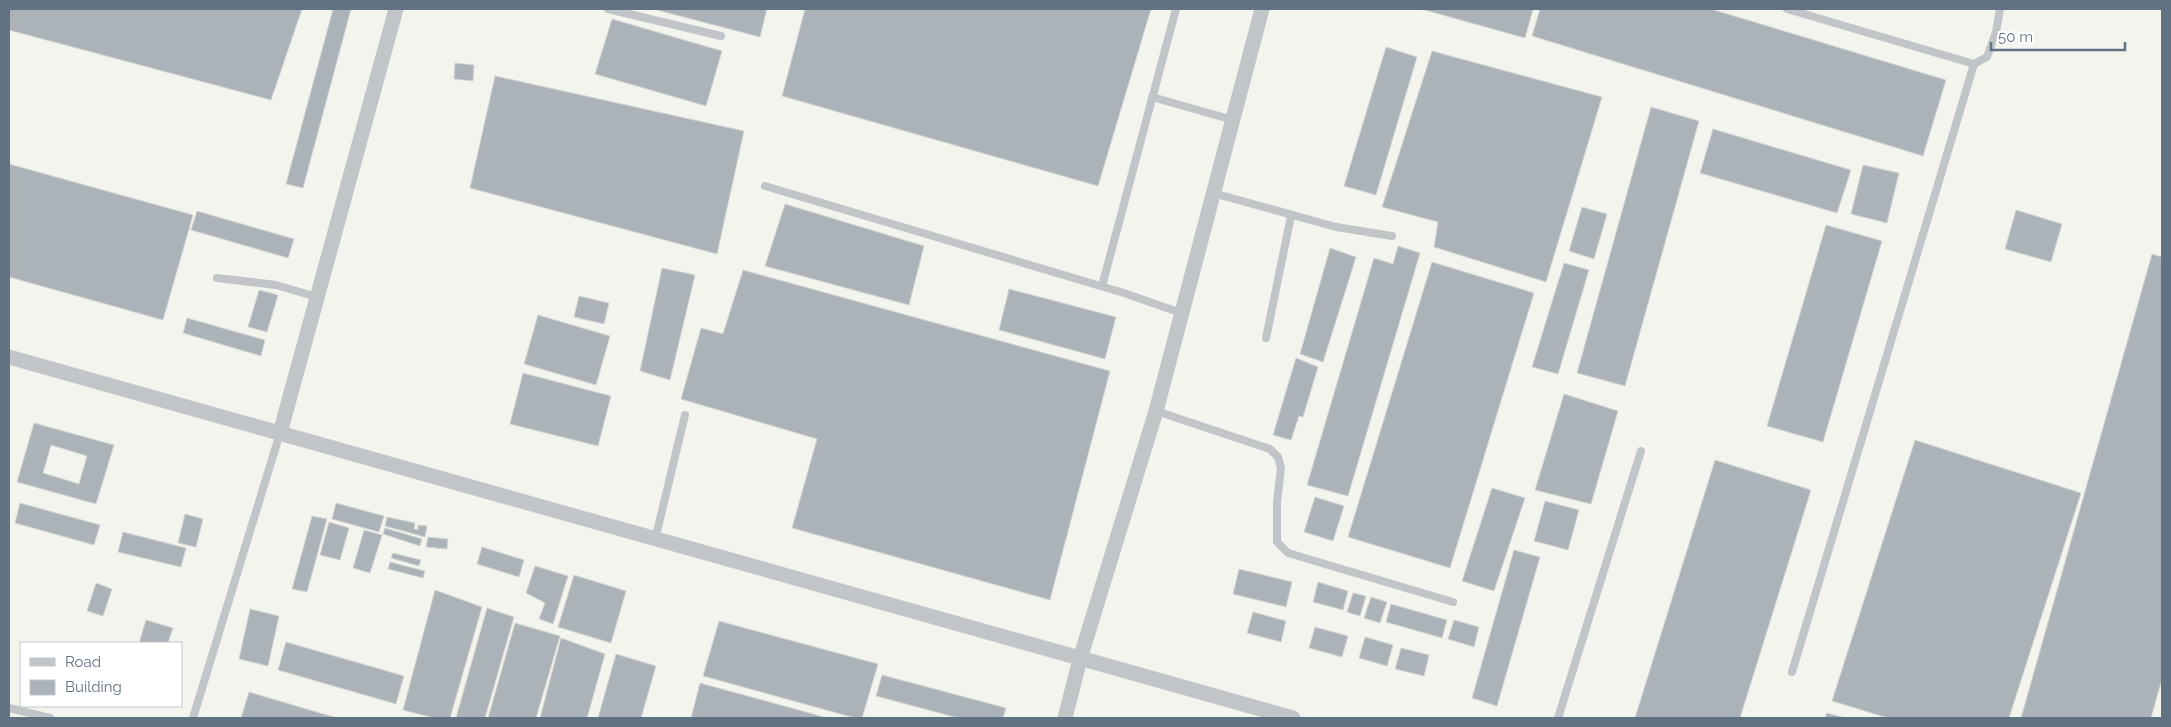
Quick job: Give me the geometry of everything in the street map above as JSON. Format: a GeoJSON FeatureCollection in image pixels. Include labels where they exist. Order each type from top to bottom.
{"type":"FeatureCollection","features":[{"type":"Feature","properties":{"kind":"street"},"geometry":{"type":"LineString","coordinates":[[280,434],[396,9]]}},
{"type":"Feature","properties":{"kind":"street"},"geometry":{"type":"LineString","coordinates":[[1065,718],[1080,660],[1156,410],[1262,9]]}},
{"type":"Feature","properties":{"kind":"street"},"geometry":{"type":"LineString","coordinates":[[9,357],[1080,660],[1293,718]]}},
{"type":"Feature","properties":{"kind":"lane"},"geometry":{"type":"LineString","coordinates":[[608,9],[722,36]]}},
{"type":"Feature","properties":{"kind":"lane"},"geometry":{"type":"LineString","coordinates":[[1102,286],[1176,9]]}},
{"type":"Feature","properties":{"kind":"lane"},"geometry":{"type":"LineString","coordinates":[[1787,9],[1974,64],[1987,57],[1996,32],[2000,9]]}},
{"type":"Feature","properties":{"kind":"lane"},"geometry":{"type":"LineString","coordinates":[[1792,672],[1974,64]]}},
{"type":"Feature","properties":{"kind":"lane"},"geometry":{"type":"LineString","coordinates":[[1152,97],[1233,120]]}},
{"type":"Feature","properties":{"kind":"lane"},"geometry":{"type":"LineString","coordinates":[[765,186],[1102,286],[1181,313]]}},
{"type":"Feature","properties":{"kind":"lane"},"geometry":{"type":"LineString","coordinates":[[1213,193],[1336,227],[1392,236]]}},
{"type":"Feature","properties":{"kind":"lane"},"geometry":{"type":"LineString","coordinates":[[1266,338],[1291,216]]}},
{"type":"Feature","properties":{"kind":"lane"},"geometry":{"type":"LineString","coordinates":[[217,278],[276,286],[317,297]]}},
{"type":"Feature","properties":{"kind":"lane"},"geometry":{"type":"LineString","coordinates":[[1156,410],[1270,449],[1278,457],[1281,468],[1277,502],[1277,542],[1288,553],[1454,602]]}},
{"type":"Feature","properties":{"kind":"lane"},"geometry":{"type":"LineString","coordinates":[[655,540],[686,415]]}},
{"type":"Feature","properties":{"kind":"lane"},"geometry":{"type":"LineString","coordinates":[[193,718],[280,434]]}},
{"type":"Feature","properties":{"kind":"lane"},"geometry":{"type":"LineString","coordinates":[[1558,718],[1641,451]]}},
{"type":"Feature","properties":{"kind":"lane"},"geometry":{"type":"LineString","coordinates":[[9,708],[50,718]]}},
{"type":"Feature","properties":{"kind":"building"},"geometry":{"type":"Polygon","coordinates":[[[9,9],[302,9],[271,100],[9,30],[9,9]]]}},
{"type":"Feature","properties":{"kind":"building"},"geometry":{"type":"Polygon","coordinates":[[[333,9],[351,9],[303,188],[286,184],[333,9]]]}},
{"type":"Feature","properties":{"kind":"building"},"geometry":{"type":"Polygon","coordinates":[[[653,9],[767,9],[760,37],[653,9]]]}},
{"type":"Feature","properties":{"kind":"building"},"geometry":{"type":"Polygon","coordinates":[[[805,9],[1151,9],[1098,186],[782,96],[805,9]]]}},
{"type":"Feature","properties":{"kind":"building"},"geometry":{"type":"Polygon","coordinates":[[[1421,9],[1533,9],[1525,38],[1421,9]]]}},
{"type":"Feature","properties":{"kind":"building"},"geometry":{"type":"Polygon","coordinates":[[[1540,9],[1711,9],[1946,80],[1923,156],[1532,36],[1540,9]]]}},
{"type":"Feature","properties":{"kind":"building"},"geometry":{"type":"Polygon","coordinates":[[[612,19],[722,51],[706,106],[595,74],[612,19]]]}},
{"type":"Feature","properties":{"kind":"building"},"geometry":{"type":"Polygon","coordinates":[[[1386,47],[1417,57],[1376,195],[1344,186],[1386,47]]]}},
{"type":"Feature","properties":{"kind":"building"},"geometry":{"type":"Polygon","coordinates":[[[1432,51],[1602,97],[1546,282],[1434,247],[1438,222],[1382,207],[1432,51]]]}},
{"type":"Feature","properties":{"kind":"building"},"geometry":{"type":"Polygon","coordinates":[[[455,63],[474,65],[473,81],[454,79],[455,63]]]}},
{"type":"Feature","properties":{"kind":"building"},"geometry":{"type":"Polygon","coordinates":[[[495,76],[744,131],[717,254],[470,188],[495,76]]]}},
{"type":"Feature","properties":{"kind":"building"},"geometry":{"type":"Polygon","coordinates":[[[1651,107],[1699,121],[1625,386],[1577,373],[1651,107]]]}},
{"type":"Feature","properties":{"kind":"building"},"geometry":{"type":"Polygon","coordinates":[[[1713,129],[1851,170],[1837,213],[1700,173],[1713,129]]]}},
{"type":"Feature","properties":{"kind":"building"},"geometry":{"type":"Polygon","coordinates":[[[9,164],[193,215],[163,320],[9,277],[9,164]]]}},
{"type":"Feature","properties":{"kind":"building"},"geometry":{"type":"Polygon","coordinates":[[[1863,165],[1899,173],[1887,223],[1851,214],[1863,165]]]}},
{"type":"Feature","properties":{"kind":"building"},"geometry":{"type":"Polygon","coordinates":[[[785,204],[924,246],[909,305],[765,266],[785,204]]]}},
{"type":"Feature","properties":{"kind":"building"},"geometry":{"type":"Polygon","coordinates":[[[1582,207],[1607,214],[1594,259],[1569,251],[1582,207]]]}},
{"type":"Feature","properties":{"kind":"building"},"geometry":{"type":"Polygon","coordinates":[[[2016,210],[2062,224],[2051,262],[2005,249],[2016,210]]]}},
{"type":"Feature","properties":{"kind":"building"},"geometry":{"type":"Polygon","coordinates":[[[197,211],[294,239],[288,258],[191,230],[197,211]]]}},
{"type":"Feature","properties":{"kind":"building"},"geometry":{"type":"Polygon","coordinates":[[[1826,225],[1882,241],[1823,442],[1767,426],[1826,225]]]}},
{"type":"Feature","properties":{"kind":"building"},"geometry":{"type":"Polygon","coordinates":[[[1398,246],[1420,253],[1348,496],[1307,485],[1374,258],[1393,264],[1398,246]]]}},
{"type":"Feature","properties":{"kind":"building"},"geometry":{"type":"Polygon","coordinates":[[[1330,248],[1356,257],[1323,362],[1300,354],[1330,248]]]}},
{"type":"Feature","properties":{"kind":"building"},"geometry":{"type":"Polygon","coordinates":[[[2152,254],[2162,257],[2162,679],[2151,718],[2021,718],[2152,254]]]}},
{"type":"Feature","properties":{"kind":"building"},"geometry":{"type":"Polygon","coordinates":[[[1432,262],[1534,293],[1450,568],[1348,537],[1432,262]]]}},
{"type":"Feature","properties":{"kind":"building"},"geometry":{"type":"Polygon","coordinates":[[[1564,263],[1589,270],[1558,374],[1532,367],[1564,263]]]}},
{"type":"Feature","properties":{"kind":"building"},"geometry":{"type":"Polygon","coordinates":[[[662,268],[695,275],[670,380],[640,371],[662,268]]]}},
{"type":"Feature","properties":{"kind":"building"},"geometry":{"type":"Polygon","coordinates":[[[743,270],[1110,371],[1050,600],[792,528],[817,439],[681,399],[701,328],[723,334],[743,270]]]}},
{"type":"Feature","properties":{"kind":"building"},"geometry":{"type":"Polygon","coordinates":[[[1009,289],[1116,317],[1105,359],[999,330],[1009,289]]]}},
{"type":"Feature","properties":{"kind":"building"},"geometry":{"type":"Polygon","coordinates":[[[259,290],[278,295],[267,332],[248,327],[259,290]]]}},
{"type":"Feature","properties":{"kind":"building"},"geometry":{"type":"Polygon","coordinates":[[[579,296],[609,303],[604,324],[574,317],[579,296]]]}},
{"type":"Feature","properties":{"kind":"building"},"geometry":{"type":"Polygon","coordinates":[[[538,315],[610,336],[596,385],[524,364],[538,315]]]}},
{"type":"Feature","properties":{"kind":"building"},"geometry":{"type":"Polygon","coordinates":[[[187,318],[265,340],[261,356],[183,333],[187,318]]]}},
{"type":"Feature","properties":{"kind":"building"},"geometry":{"type":"Polygon","coordinates":[[[1296,358],[1318,367],[1303,417],[1299,416],[1291,440],[1273,435],[1296,358]]]}},
{"type":"Feature","properties":{"kind":"building"},"geometry":{"type":"Polygon","coordinates":[[[523,373],[611,396],[598,446],[510,424],[523,373]]]}},
{"type":"Feature","properties":{"kind":"building"},"geometry":{"type":"Polygon","coordinates":[[[1564,394],[1618,411],[1591,504],[1535,490],[1564,394]]]}},
{"type":"Feature","properties":{"kind":"building"},"geometry":{"type":"Polygon","coordinates":[[[34,423],[114,445],[96,504],[17,482],[34,423]],[[51,445],[43,473],[79,484],[87,456],[51,445]]]}},
{"type":"Feature","properties":{"kind":"building"},"geometry":{"type":"Polygon","coordinates":[[[1915,440],[2081,493],[2009,718],[1888,718],[1832,701],[1915,440]]]}},
{"type":"Feature","properties":{"kind":"building"},"geometry":{"type":"Polygon","coordinates":[[[1715,460],[1811,490],[1740,718],[1635,718],[1715,460]]]}},
{"type":"Feature","properties":{"kind":"building"},"geometry":{"type":"Polygon","coordinates":[[[1492,488],[1525,498],[1494,591],[1462,581],[1492,488]]]}},
{"type":"Feature","properties":{"kind":"building"},"geometry":{"type":"Polygon","coordinates":[[[1315,497],[1344,506],[1333,541],[1304,532],[1315,497]]]}},
{"type":"Feature","properties":{"kind":"building"},"geometry":{"type":"Polygon","coordinates":[[[1545,501],[1579,510],[1568,550],[1534,541],[1545,501]]]}},
{"type":"Feature","properties":{"kind":"building"},"geometry":{"type":"Polygon","coordinates":[[[20,503],[100,525],[94,545],[15,523],[20,503]]]}},
{"type":"Feature","properties":{"kind":"building"},"geometry":{"type":"Polygon","coordinates":[[[336,503],[384,516],[379,532],[332,519],[336,503]]]}},
{"type":"Feature","properties":{"kind":"building"},"geometry":{"type":"Polygon","coordinates":[[[185,514],[203,519],[196,547],[178,543],[185,514]]]}},
{"type":"Feature","properties":{"kind":"building"},"geometry":{"type":"Polygon","coordinates":[[[312,516],[327,519],[307,592],[292,589],[312,516]]]}},
{"type":"Feature","properties":{"kind":"building"},"geometry":{"type":"Polygon","coordinates":[[[387,517],[415,523],[414,529],[418,530],[418,525],[427,526],[425,537],[385,526],[387,517]]]}},
{"type":"Feature","properties":{"kind":"building"},"geometry":{"type":"Polygon","coordinates":[[[329,522],[349,528],[340,560],[320,555],[329,522]]]}},
{"type":"Feature","properties":{"kind":"building"},"geometry":{"type":"Polygon","coordinates":[[[385,528],[422,539],[420,546],[383,534],[385,528]]]}},
{"type":"Feature","properties":{"kind":"building"},"geometry":{"type":"Polygon","coordinates":[[[364,530],[382,535],[370,573],[353,568],[364,530]]]}},
{"type":"Feature","properties":{"kind":"building"},"geometry":{"type":"Polygon","coordinates":[[[123,532],[186,548],[181,567],[118,552],[123,532]]]}},
{"type":"Feature","properties":{"kind":"building"},"geometry":{"type":"Polygon","coordinates":[[[428,537],[448,539],[447,549],[426,547],[428,537]]]}},
{"type":"Feature","properties":{"kind":"building"},"geometry":{"type":"Polygon","coordinates":[[[482,547],[524,560],[519,577],[477,564],[482,547]]]}},
{"type":"Feature","properties":{"kind":"building"},"geometry":{"type":"Polygon","coordinates":[[[1514,550],[1540,557],[1497,706],[1472,698],[1514,550]]]}},
{"type":"Feature","properties":{"kind":"building"},"geometry":{"type":"Polygon","coordinates":[[[393,553],[421,560],[419,566],[391,558],[393,553]]]}},
{"type":"Feature","properties":{"kind":"building"},"geometry":{"type":"Polygon","coordinates":[[[390,562],[425,571],[423,578],[388,569],[390,562]]]}},
{"type":"Feature","properties":{"kind":"building"},"geometry":{"type":"Polygon","coordinates":[[[535,566],[568,576],[553,624],[539,619],[545,603],[526,593],[535,566]]]}},
{"type":"Feature","properties":{"kind":"building"},"geometry":{"type":"Polygon","coordinates":[[[1239,569],[1292,582],[1286,607],[1233,594],[1239,569]]]}},
{"type":"Feature","properties":{"kind":"building"},"geometry":{"type":"Polygon","coordinates":[[[574,575],[626,591],[611,643],[558,627],[574,575]]]}},
{"type":"Feature","properties":{"kind":"building"},"geometry":{"type":"Polygon","coordinates":[[[1318,582],[1348,591],[1343,610],[1313,602],[1318,582]]]}},
{"type":"Feature","properties":{"kind":"building"},"geometry":{"type":"Polygon","coordinates":[[[96,583],[112,589],[103,616],[87,611],[96,583]]]}},
{"type":"Feature","properties":{"kind":"building"},"geometry":{"type":"Polygon","coordinates":[[[435,590],[482,607],[450,718],[434,718],[403,710],[435,590]]]}},
{"type":"Feature","properties":{"kind":"building"},"geometry":{"type":"Polygon","coordinates":[[[1353,593],[1366,596],[1360,616],[1347,612],[1353,593]]]}},
{"type":"Feature","properties":{"kind":"building"},"geometry":{"type":"Polygon","coordinates":[[[1371,597],[1387,602],[1380,623],[1364,618],[1371,597]]]}},
{"type":"Feature","properties":{"kind":"building"},"geometry":{"type":"Polygon","coordinates":[[[1391,604],[1447,620],[1442,638],[1386,622],[1391,604]]]}},
{"type":"Feature","properties":{"kind":"building"},"geometry":{"type":"Polygon","coordinates":[[[487,608],[514,617],[485,718],[456,718],[487,608]]]}},
{"type":"Feature","properties":{"kind":"building"},"geometry":{"type":"Polygon","coordinates":[[[250,609],[279,616],[268,666],[239,659],[250,609]]]}},
{"type":"Feature","properties":{"kind":"building"},"geometry":{"type":"Polygon","coordinates":[[[1253,612],[1286,621],[1281,642],[1247,633],[1253,612]]]}},
{"type":"Feature","properties":{"kind":"building"},"geometry":{"type":"Polygon","coordinates":[[[146,620],[173,628],[168,642],[139,642],[146,620]]]}},
{"type":"Feature","properties":{"kind":"building"},"geometry":{"type":"Polygon","coordinates":[[[1454,620],[1479,627],[1474,647],[1448,639],[1454,620]]]}},
{"type":"Feature","properties":{"kind":"building"},"geometry":{"type":"Polygon","coordinates":[[[719,621],[878,664],[862,718],[855,718],[703,676],[719,621]]]}},
{"type":"Feature","properties":{"kind":"building"},"geometry":{"type":"Polygon","coordinates":[[[515,623],[560,636],[536,718],[488,718],[515,623]]]}},
{"type":"Feature","properties":{"kind":"building"},"geometry":{"type":"Polygon","coordinates":[[[1315,627],[1348,636],[1342,657],[1309,648],[1315,627]]]}},
{"type":"Feature","properties":{"kind":"building"},"geometry":{"type":"Polygon","coordinates":[[[1365,637],[1393,645],[1387,666],[1359,658],[1365,637]]]}},
{"type":"Feature","properties":{"kind":"building"},"geometry":{"type":"Polygon","coordinates":[[[561,638],[605,654],[587,718],[540,718],[561,638]]]}},
{"type":"Feature","properties":{"kind":"building"},"geometry":{"type":"Polygon","coordinates":[[[286,642],[404,676],[396,704],[278,670],[286,642]]]}},
{"type":"Feature","properties":{"kind":"building"},"geometry":{"type":"Polygon","coordinates":[[[1401,648],[1429,655],[1424,676],[1395,669],[1401,648]]]}},
{"type":"Feature","properties":{"kind":"building"},"geometry":{"type":"Polygon","coordinates":[[[616,654],[656,666],[641,718],[598,718],[616,654]]]}},
{"type":"Feature","properties":{"kind":"building"},"geometry":{"type":"Polygon","coordinates":[[[882,675],[1006,708],[1003,718],[958,718],[876,696],[882,675]]]}},
{"type":"Feature","properties":{"kind":"building"},"geometry":{"type":"Polygon","coordinates":[[[700,683],[828,718],[691,718],[700,683]]]}},
{"type":"Feature","properties":{"kind":"building"},"geometry":{"type":"Polygon","coordinates":[[[249,692],[337,718],[241,718],[249,692]]]}},
{"type":"Feature","properties":{"kind":"building"},"geometry":{"type":"Polygon","coordinates":[[[1827,713],[1845,718],[1825,718],[1827,713]]]}}]}
